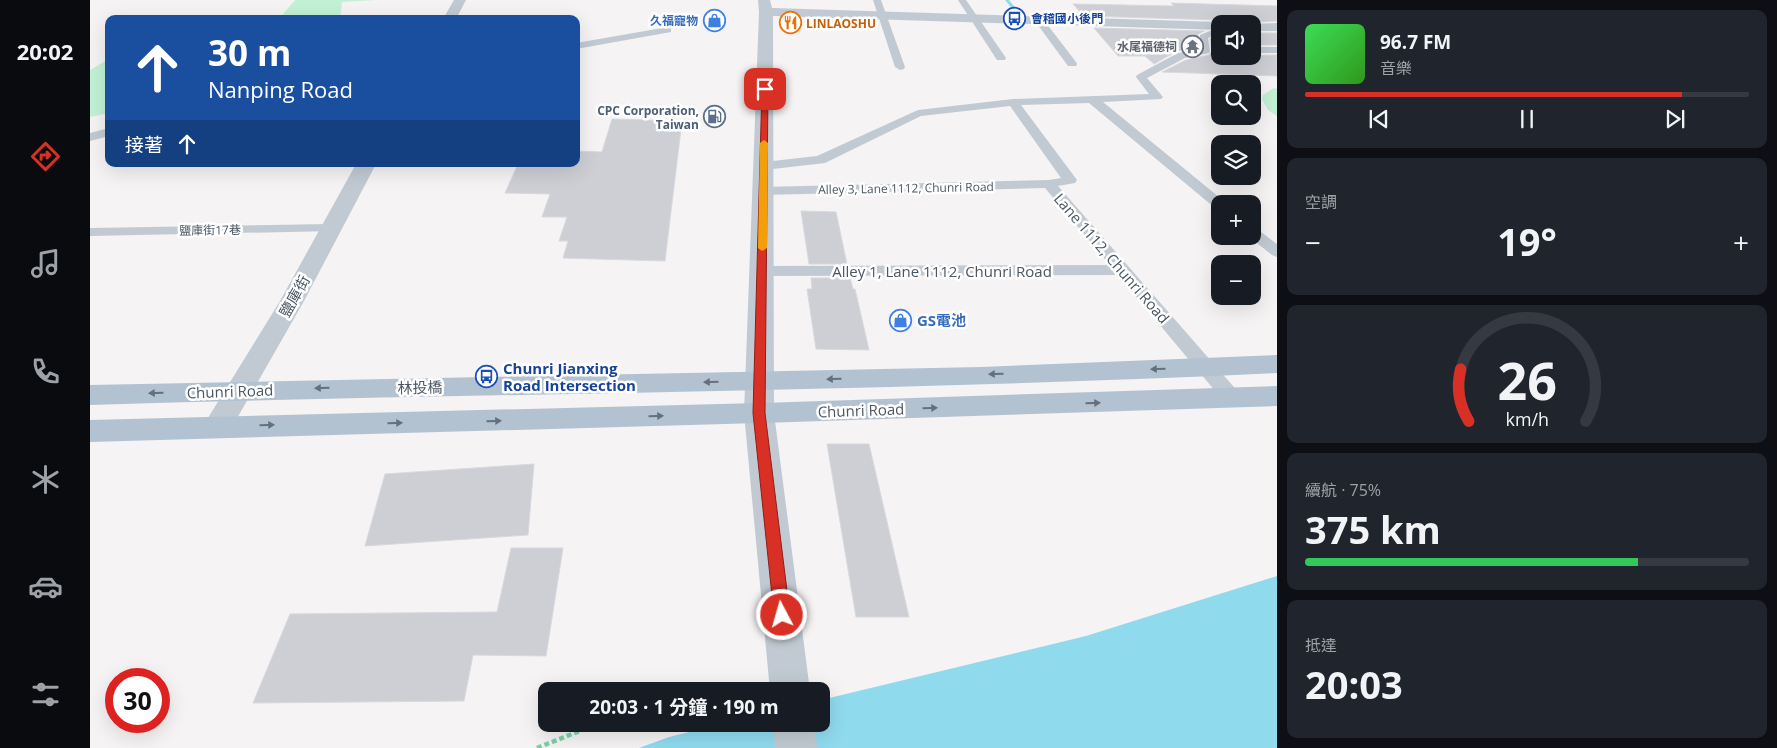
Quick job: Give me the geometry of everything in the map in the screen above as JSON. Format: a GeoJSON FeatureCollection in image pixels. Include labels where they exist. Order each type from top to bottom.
{"type":"FeatureCollection","features":[{"type":"Feature","properties":{"kind":"main road","name":"Chunri Road"},"geometry":{"type":"LineString","coordinates":[[470,386],[760,382],[1206,368],[1277,364]]}},
{"type":"Feature","properties":{"kind":"main road","name":"林投橋"},"geometry":{"type":"LineString","coordinates":[[370,388],[470,386]]}},
{"type":"Feature","properties":{"kind":"main road","name":"Chunri Road"},"geometry":{"type":"LineString","coordinates":[[90,395],[370,388]]}},
{"type":"Feature","properties":{"kind":"main road","name":"Chunri Road"},"geometry":{"type":"LineString","coordinates":[[218,426],[445,422],[1277,396]]}},
{"type":"Feature","properties":{"kind":"main road"},"geometry":{"type":"LineString","coordinates":[[90,431],[218,426]]}},
{"type":"Feature","properties":{"kind":"street"},"geometry":{"type":"LineString","coordinates":[[451,15],[460,0]]}},
{"type":"Feature","properties":{"kind":"street"},"geometry":{"type":"LineString","coordinates":[[789,682],[759,413],[765,6],[883,16],[1211,26]]}},
{"type":"Feature","properties":{"kind":"street"},"geometry":{"type":"LineString","coordinates":[[1261,27],[1277,27]]}},
{"type":"Feature","properties":{"kind":"street","name":"鹽庫街"},"geometry":{"type":"LineString","coordinates":[[218,426],[292,301],[364,167]]}},
{"type":"Feature","properties":{"kind":"street"},"geometry":{"type":"LineString","coordinates":[[795,732],[796,748]]}},
{"type":"Feature","properties":{"kind":"lane"},"geometry":{"type":"LineString","coordinates":[[877,0],[900,67]]}},
{"type":"Feature","properties":{"kind":"lane"},"geometry":{"type":"LineString","coordinates":[[962,0],[1001,58]]}},
{"type":"Feature","properties":{"kind":"lane"},"geometry":{"type":"LineString","coordinates":[[1029,20],[1072,64]]}},
{"type":"Feature","properties":{"kind":"lane"},"geometry":{"type":"LineString","coordinates":[[580,45],[668,30]]}},
{"type":"Feature","properties":{"kind":"lane"},"geometry":{"type":"LineString","coordinates":[[764,166],[820,160],[918,113],[1054,99],[1093,100],[1157,97],[1141,77],[1182,55],[1209,51],[1204,36],[1211,33]]}},
{"type":"Feature","properties":{"kind":"lane"},"geometry":{"type":"LineString","coordinates":[[1261,50],[1277,50]]}},
{"type":"Feature","properties":{"kind":"lane"},"geometry":{"type":"LineString","coordinates":[[1093,100],[1211,198]]}},
{"type":"Feature","properties":{"kind":"lane","name":"Lane 1112, Chunri Road"},"geometry":{"type":"LineString","coordinates":[[1012,102],[1070,180],[1049,184],[1233,398]]}},
{"type":"Feature","properties":{"kind":"lane"},"geometry":{"type":"LineString","coordinates":[[90,137],[105,133]]}},
{"type":"Feature","properties":{"kind":"lane","name":"Alley 3, Lane 1112, Chunri Road"},"geometry":{"type":"LineString","coordinates":[[763,191],[1049,184]]}},
{"type":"Feature","properties":{"kind":"lane","name":"鹽庫街17巷"},"geometry":{"type":"LineString","coordinates":[[90,232],[330,228]]}},
{"type":"Feature","properties":{"kind":"lane"},"geometry":{"type":"LineString","coordinates":[[1261,239],[1277,252]]}},
{"type":"Feature","properties":{"kind":"lane","name":"Alley 1, Lane 1112, Chunri Road"},"geometry":{"type":"LineString","coordinates":[[762,271],[1123,270]]}},
{"type":"Feature","properties":{"kind":"path"},"geometry":{"type":"LineString","coordinates":[[537,748],[577,732]]}},
{"type":"Feature","properties":{"kind":"green space"},"geometry":{"type":"Polygon","coordinates":[[[295,0],[376,0],[342,2],[340,15],[282,15],[295,0]]]}},
{"type":"Feature","properties":{"kind":"green space"},"geometry":{"type":"Polygon","coordinates":[[[105,61],[105,114],[90,117],[90,70],[105,61]]]}},
{"type":"Feature","properties":{"kind":"green space"},"geometry":{"type":"Polygon","coordinates":[[[1274,88],[1277,89],[1277,116],[1268,110],[1262,99],[1263,95],[1274,88]]]}},
{"type":"Feature","properties":{"kind":"water"},"geometry":{"type":"Polygon","coordinates":[[[1277,576],[1277,748],[639,748],[689,732],[830,732],[830,698],[1086,636],[1277,576]]]}},
{"type":"Feature","properties":{"kind":"building"},"geometry":{"type":"Polygon","coordinates":[[[1171,3],[1277,6],[1277,21],[1261,22],[1261,15],[1211,15],[1211,20],[1084,16],[1073,4],[1174,6],[1171,3]]]}},
{"type":"Feature","properties":{"kind":"building"},"geometry":{"type":"Polygon","coordinates":[[[1094,28],[1204,31],[1198,34],[1198,47],[1177,51],[1154,64],[1145,56],[1118,56],[1094,28]]]}},
{"type":"Feature","properties":{"kind":"building"},"geometry":{"type":"Polygon","coordinates":[[[1261,33],[1277,33],[1277,45],[1261,45],[1261,33]]]}},
{"type":"Feature","properties":{"kind":"building"},"geometry":{"type":"Polygon","coordinates":[[[1211,52],[1211,65],[1261,65],[1261,55],[1277,55],[1277,76],[1162,72],[1186,60],[1209,55],[1211,52]]]}},
{"type":"Feature","properties":{"kind":"building"},"geometry":{"type":"Polygon","coordinates":[[[612,119],[682,121],[665,261],[563,258],[568,241],[559,241],[567,217],[542,217],[550,194],[505,193],[517,167],[580,167],[580,151],[602,152],[612,119]]]}},
{"type":"Feature","properties":{"kind":"building"},"geometry":{"type":"Polygon","coordinates":[[[801,211],[836,212],[847,264],[809,264],[801,211]]]}},
{"type":"Feature","properties":{"kind":"building"},"geometry":{"type":"Polygon","coordinates":[[[811,278],[850,278],[853,289],[855,289],[869,350],[816,349],[807,289],[812,289],[811,278]]]}},
{"type":"Feature","properties":{"kind":"building"},"geometry":{"type":"Polygon","coordinates":[[[827,444],[869,444],[909,617],[856,617],[827,444]]]}},
{"type":"Feature","properties":{"kind":"building"},"geometry":{"type":"Polygon","coordinates":[[[534,464],[528,535],[365,546],[385,474],[534,464]]]}},
{"type":"Feature","properties":{"kind":"building"},"geometry":{"type":"Polygon","coordinates":[[[511,548],[563,548],[546,656],[473,655],[464,701],[253,703],[290,614],[497,612],[511,548]]]}},
{"type":"Feature","properties":{"kind":"waterway"},"geometry":{"type":"LineString","coordinates":[[1007,0],[1020,15]]}},
{"type":"Feature","properties":{"kind":"slow traffic"},"geometry":{"type":"LineString","coordinates":[[762,248],[764,143]]}},
{"type":"Feature","properties":{"kind":"place","name":"會稽國小後門"},"geometry":{"type":"Point","coordinates":[1015,18]}},
{"type":"Feature","properties":{"kind":"place","name":"久福寵物"},"geometry":{"type":"Point","coordinates":[714,20]}},
{"type":"Feature","properties":{"kind":"place","name":"LINLAOSHU"},"geometry":{"type":"Point","coordinates":[790,23]}},
{"type":"Feature","properties":{"kind":"place","name":"水尾福德祠"},"geometry":{"type":"Point","coordinates":[1193,46]}},
{"type":"Feature","properties":{"kind":"place","name":"CPC Corporation, Taiwan"},"geometry":{"type":"Point","coordinates":[715,117]}},
{"type":"Feature","properties":{"kind":"place","name":"GS電池"},"geometry":{"type":"Point","coordinates":[901,320]}},
{"type":"Feature","properties":{"kind":"place","name":"Chunri Jianxing Road Intersection"},"geometry":{"type":"Point","coordinates":[487,377]}},
{"type":"Feature","properties":{"kind":"route"},"geometry":{"type":"LineString","coordinates":[[765,89],[759,413],[782,615]]}}]}
